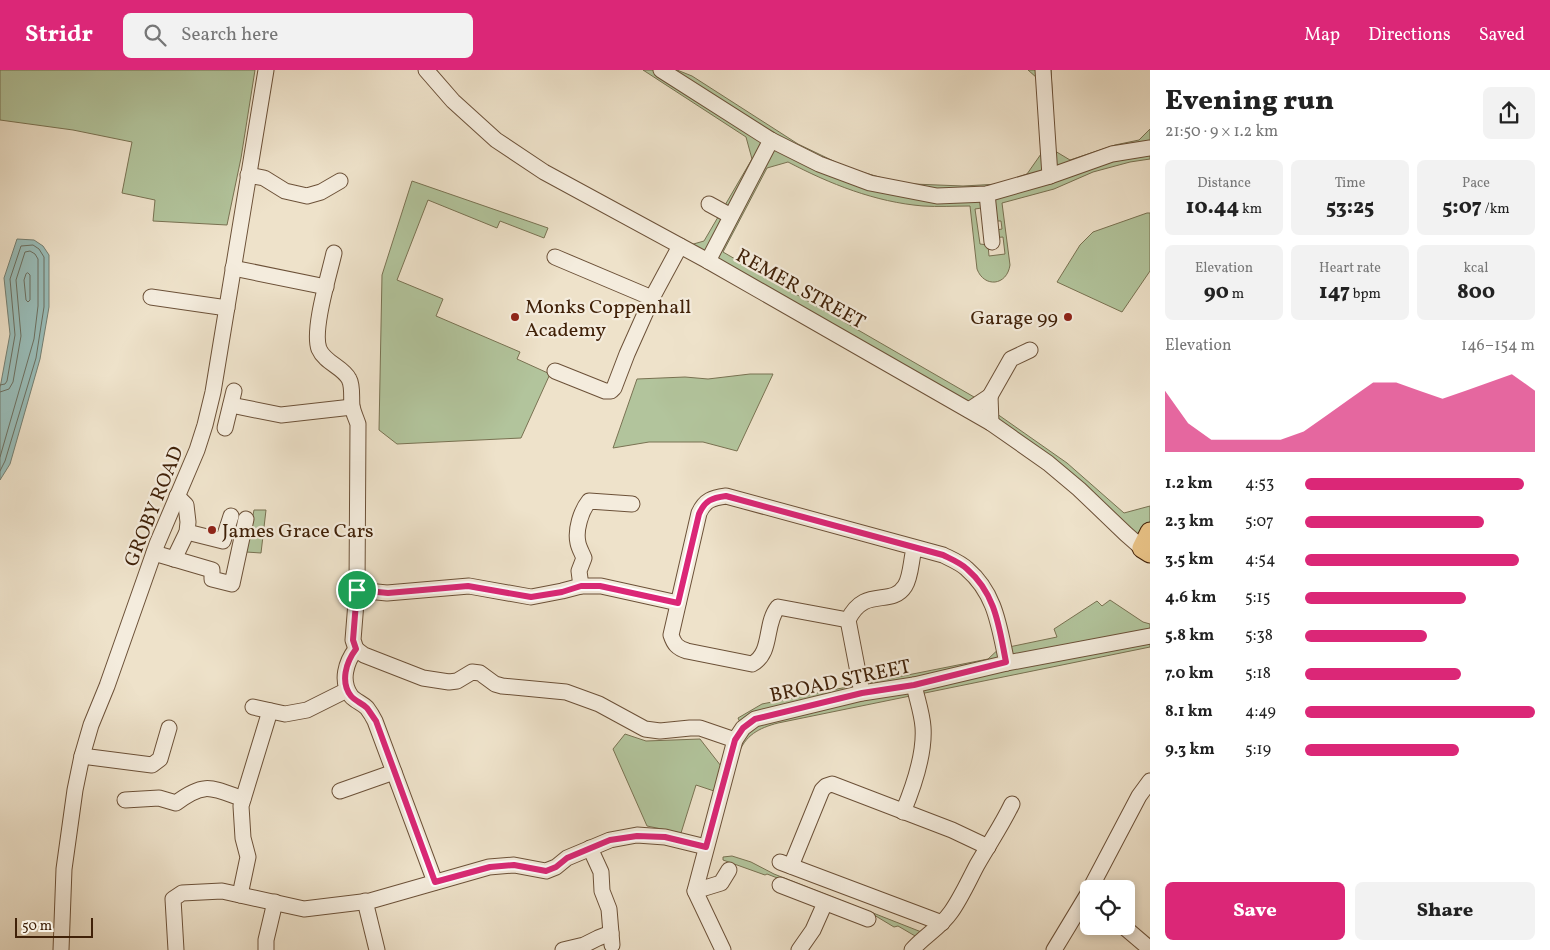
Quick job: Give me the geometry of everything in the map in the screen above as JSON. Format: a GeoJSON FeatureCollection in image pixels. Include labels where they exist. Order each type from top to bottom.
{"type":"FeatureCollection","features":[{"type":"Feature","properties":{"kind":"street","name":"GROBY ROAD"},"geometry":{"type":"LineString","coordinates":[[61,950],[64,869],[82,756],[91,725],[108,686],[154,553],[205,425],[227,308],[266,70]]}},
{"type":"Feature","properties":{"kind":"street","name":"REMER STREET"},"geometry":{"type":"LineString","coordinates":[[426,70],[453,101],[496,140],[544,172],[708,260],[991,423],[1048,463],[1079,489],[1121,530],[1147,544]]}},
{"type":"Feature","properties":{"kind":"street"},"geometry":{"type":"LineString","coordinates":[[661,70],[771,140],[819,164],[870,183],[937,196],[987,194],[1050,176],[1112,154],[1150,148]]}},
{"type":"Feature","properties":{"kind":"street"},"geometry":{"type":"LineString","coordinates":[[1043,70],[1050,176]]}},
{"type":"Feature","properties":{"kind":"street"},"geometry":{"type":"LineString","coordinates":[[708,260],[771,140]]}},
{"type":"Feature","properties":{"kind":"street"},"geometry":{"type":"LineString","coordinates":[[248,175],[264,178],[285,192],[308,196],[321,192],[340,181]]}},
{"type":"Feature","properties":{"kind":"street"},"geometry":{"type":"LineString","coordinates":[[987,194],[992,242]]}},
{"type":"Feature","properties":{"kind":"street"},"geometry":{"type":"LineString","coordinates":[[709,204],[731,216]]}},
{"type":"Feature","properties":{"kind":"street"},"geometry":{"type":"LineString","coordinates":[[555,371],[605,391],[611,391],[614,388],[652,298],[680,246]]}},
{"type":"Feature","properties":{"kind":"street"},"geometry":{"type":"LineString","coordinates":[[334,254],[319,318],[319,348],[326,358],[346,374],[350,381],[352,407],[358,424],[357,590],[353,640],[356,649],[364,655],[423,678],[449,682],[457,681],[472,672],[480,672],[495,684],[502,686],[566,692],[612,710],[645,729],[660,731],[700,728],[735,740]]}},
{"type":"Feature","properties":{"kind":"street"},"geometry":{"type":"LineString","coordinates":[[556,257],[652,298]]}},
{"type":"Feature","properties":{"kind":"street"},"geometry":{"type":"LineString","coordinates":[[233,268],[326,287]]}},
{"type":"Feature","properties":{"kind":"street"},"geometry":{"type":"LineString","coordinates":[[151,296],[227,308]]}},
{"type":"Feature","properties":{"kind":"street"},"geometry":{"type":"LineString","coordinates":[[969,410],[990,396],[1011,359],[1030,350]]}},
{"type":"Feature","properties":{"kind":"street"},"geometry":{"type":"LineString","coordinates":[[990,396],[991,423]]}},
{"type":"Feature","properties":{"kind":"street"},"geometry":{"type":"LineString","coordinates":[[225,428],[232,398],[281,414],[352,407]]}},
{"type":"Feature","properties":{"kind":"street"},"geometry":{"type":"LineString","coordinates":[[174,559],[187,532],[186,506],[177,496]]}},
{"type":"Feature","properties":{"kind":"street"},"geometry":{"type":"LineString","coordinates":[[848,620],[778,607],[773,613],[761,660],[752,664],[687,651],[674,644],[671,635],[699,514],[703,504],[712,498],[726,496],[914,549],[943,555],[966,568],[984,587],[994,607],[1006,662]]}},
{"type":"Feature","properties":{"kind":"street"},"geometry":{"type":"LineString","coordinates":[[581,586],[579,571],[584,558],[578,542],[581,515],[584,507],[589,501],[632,504]]}},
{"type":"Feature","properties":{"kind":"street"},"geometry":{"type":"LineString","coordinates":[[154,553],[212,570],[212,579],[232,584],[238,518],[223,541],[187,532]]}},
{"type":"Feature","properties":{"kind":"street"},"geometry":{"type":"LineString","coordinates":[[862,693],[848,620],[852,612],[865,600],[899,594],[906,585],[914,549]]}},
{"type":"Feature","properties":{"kind":"street"},"geometry":{"type":"LineString","coordinates":[[357,590],[388,593],[468,586],[531,597],[562,592],[581,586],[600,586],[678,603]]}},
{"type":"Feature","properties":{"kind":"street","name":"BROAD STREET"},"geometry":{"type":"LineString","coordinates":[[696,891],[735,740],[743,728],[755,719],[862,693],[914,685],[1006,662],[1150,636]]}},
{"type":"Feature","properties":{"kind":"street"},"geometry":{"type":"LineString","coordinates":[[356,649],[346,667],[344,679],[347,690],[352,698],[367,708],[376,721],[435,882]]}},
{"type":"Feature","properties":{"kind":"street"},"geometry":{"type":"LineString","coordinates":[[903,812],[913,786],[923,736],[923,726],[914,685]]}},
{"type":"Feature","properties":{"kind":"street"},"geometry":{"type":"LineString","coordinates":[[253,707],[285,714],[307,710],[347,690]]}},
{"type":"Feature","properties":{"kind":"street"},"geometry":{"type":"LineString","coordinates":[[240,894],[248,857],[241,822],[241,806],[270,711]]}},
{"type":"Feature","properties":{"kind":"street"},"geometry":{"type":"LineString","coordinates":[[82,756],[152,765],[160,759],[169,728]]}},
{"type":"Feature","properties":{"kind":"street"},"geometry":{"type":"LineString","coordinates":[[340,791],[394,772]]}},
{"type":"Feature","properties":{"kind":"street"},"geometry":{"type":"LineString","coordinates":[[1096,880],[1139,796],[1150,781]]}},
{"type":"Feature","properties":{"kind":"street"},"geometry":{"type":"LineString","coordinates":[[942,923],[786,864],[822,790],[832,784],[952,830],[988,847]]}},
{"type":"Feature","properties":{"kind":"street"},"geometry":{"type":"LineString","coordinates":[[125,800],[159,798],[176,803],[188,794],[210,788],[243,799]]}},
{"type":"Feature","properties":{"kind":"street"},"geometry":{"type":"LineString","coordinates":[[912,950],[952,912],[1001,827],[1012,804]]}},
{"type":"Feature","properties":{"kind":"street"},"geometry":{"type":"LineString","coordinates":[[176,950],[173,899],[182,893],[222,891],[304,909],[365,901],[490,867],[514,865],[546,871],[556,867],[567,858],[610,840],[637,836],[665,837],[706,847]]}},
{"type":"Feature","properties":{"kind":"street"},"geometry":{"type":"LineString","coordinates":[[563,950],[607,939],[609,909],[602,891],[601,872],[590,848]]}},
{"type":"Feature","properties":{"kind":"street"},"geometry":{"type":"LineString","coordinates":[[723,950],[696,891],[721,883],[729,870]]}},
{"type":"Feature","properties":{"kind":"street"},"geometry":{"type":"LineString","coordinates":[[780,885],[868,919]]}},
{"type":"Feature","properties":{"kind":"street"},"geometry":{"type":"LineString","coordinates":[[365,901],[376,950]]}},
{"type":"Feature","properties":{"kind":"street"},"geometry":{"type":"LineString","coordinates":[[799,950],[813,930],[820,901]]}},
{"type":"Feature","properties":{"kind":"street"},"geometry":{"type":"LineString","coordinates":[[266,950],[266,940],[276,902]]}},
{"type":"Feature","properties":{"kind":"street"},"geometry":{"type":"LineString","coordinates":[[1054,950],[1080,908]]}},
{"type":"Feature","properties":{"kind":"street"},"geometry":{"type":"LineString","coordinates":[[1134,935],[1150,949]]}},
{"type":"Feature","properties":{"kind":"green space"},"geometry":{"type":"Polygon","coordinates":[[[0,70],[255,70],[241,158],[227,225],[153,221],[155,200],[122,193],[132,142],[73,130],[0,120],[0,70]]]}},
{"type":"Feature","properties":{"kind":"green space"},"geometry":{"type":"Polygon","coordinates":[[[643,70],[677,70],[692,76],[798,144],[848,168],[893,181],[913,184],[963,186],[999,184],[1027,174],[1041,154],[1037,78],[1028,70],[1051,70],[1055,151],[1070,160],[1115,145],[1139,140],[1150,129],[1150,159],[1130,162],[1093,172],[1054,189],[1002,203],[1010,265],[1005,277],[995,282],[985,279],[977,269],[970,206],[929,206],[888,201],[837,185],[788,162],[767,168],[723,252],[981,401],[969,410],[690,245],[704,241],[752,159],[746,137],[643,70]],[[988,207],[975,209],[980,244],[988,245],[989,256],[1005,254],[1003,237],[991,238],[991,231],[1002,229],[1001,221],[995,221],[988,207]]]}},
{"type":"Feature","properties":{"kind":"green space"},"geometry":{"type":"Polygon","coordinates":[[[412,181],[548,228],[544,238],[500,221],[497,228],[428,200],[397,280],[443,299],[436,316],[520,352],[517,359],[550,374],[521,438],[397,444],[379,430],[382,275],[412,181]]]}},
{"type":"Feature","properties":{"kind":"green space"},"geometry":{"type":"Polygon","coordinates":[[[1150,213],[1150,271],[1122,312],[1057,282],[1080,245],[1093,232],[1150,213]]]}},
{"type":"Feature","properties":{"kind":"green space"},"geometry":{"type":"Polygon","coordinates":[[[750,374],[773,374],[737,451],[703,442],[649,442],[613,448],[637,379],[685,377],[708,379],[750,374]]]}},
{"type":"Feature","properties":{"kind":"green space"},"geometry":{"type":"Polygon","coordinates":[[[990,409],[1067,463],[1124,513],[1150,506],[1150,532],[1142,548],[991,423],[990,409]]]}},
{"type":"Feature","properties":{"kind":"green space"},"geometry":{"type":"Polygon","coordinates":[[[254,510],[266,510],[261,553],[246,552],[254,510]]]}},
{"type":"Feature","properties":{"kind":"green space"},"geometry":{"type":"Polygon","coordinates":[[[1110,600],[1143,622],[1150,624],[1150,647],[778,723],[765,727],[749,737],[738,755],[743,729],[738,718],[762,704],[988,659],[1003,645],[1009,647],[1057,637],[1054,629],[1097,601],[1102,606],[1110,600]]]}},
{"type":"Feature","properties":{"kind":"green space"},"geometry":{"type":"Polygon","coordinates":[[[625,734],[646,741],[700,739],[721,766],[714,791],[696,785],[681,833],[647,826],[613,749],[625,734]]]}},
{"type":"Feature","properties":{"kind":"green space"},"geometry":{"type":"Polygon","coordinates":[[[732,856],[751,862],[774,874],[929,935],[922,940],[874,915],[767,874],[765,875],[723,860],[723,857],[732,856]]]}},
{"type":"Feature","properties":{"kind":"water"},"geometry":{"type":"Polygon","coordinates":[[[17,239],[34,240],[43,246],[49,255],[49,307],[40,359],[10,464],[0,480],[0,388],[10,334],[4,278],[17,239]]]}},
{"type":"Feature","properties":{"kind":"place","name":"Monks Coppenhall Academy"},"geometry":{"type":"Point","coordinates":[515,317]}},
{"type":"Feature","properties":{"kind":"place","name":"Garage 99"},"geometry":{"type":"Point","coordinates":[1068,317]}},
{"type":"Feature","properties":{"kind":"place","name":"James Grace Cars"},"geometry":{"type":"Point","coordinates":[212,530]}},
{"type":"Feature","properties":{"kind":"route"},"geometry":{"type":"LineString","coordinates":[[726,496],[914,549],[943,555],[966,568],[984,587],[994,607],[1006,662],[914,685],[862,693],[755,719],[743,728],[735,740],[706,847],[665,837],[637,836],[610,840],[567,858],[556,867],[546,871],[514,865],[490,867],[435,882],[376,721],[367,708],[352,698],[347,690],[344,679],[350,657],[356,649],[353,640],[357,590],[388,593],[468,586],[531,597],[562,592],[581,586],[600,586],[678,603],[703,504],[712,498],[726,496]]}}]}
